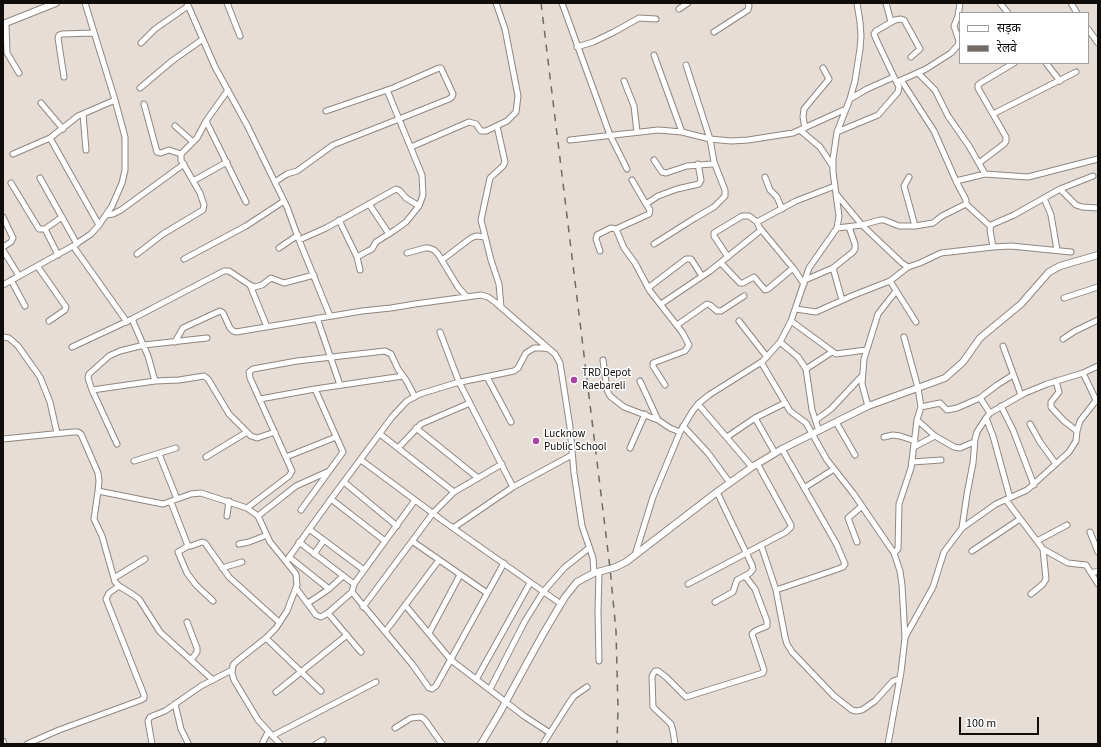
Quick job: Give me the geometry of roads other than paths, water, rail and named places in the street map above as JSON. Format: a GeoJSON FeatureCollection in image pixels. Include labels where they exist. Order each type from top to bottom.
{"type":"FeatureCollection","features":[{"type":"Feature","properties":{"kind":"street"},"geometry":{"type":"LineString","coordinates":[[19,73],[7,53],[4,24],[56,3]]}},
{"type":"Feature","properties":{"kind":"street"},"geometry":{"type":"LineString","coordinates":[[3,285],[38,267],[75,245],[99,225],[117,197],[125,170],[125,136],[85,3]]}},
{"type":"Feature","properties":{"kind":"street"},"geometry":{"type":"LineString","coordinates":[[227,3],[240,36]]}},
{"type":"Feature","properties":{"kind":"street"},"geometry":{"type":"LineString","coordinates":[[411,147],[469,122],[476,124],[481,131],[484,132],[507,121],[516,112],[518,96],[505,29],[496,3]]}},
{"type":"Feature","properties":{"kind":"street"},"geometry":{"type":"LineString","coordinates":[[562,3],[610,135],[627,169]]}},
{"type":"Feature","properties":{"kind":"street"},"geometry":{"type":"LineString","coordinates":[[679,9],[688,3]]}},
{"type":"Feature","properties":{"kind":"street"},"geometry":{"type":"LineString","coordinates":[[714,32],[748,10],[748,3]]}},
{"type":"Feature","properties":{"kind":"street"},"geometry":{"type":"LineString","coordinates":[[635,556],[653,497],[680,432],[698,404],[709,395],[761,362],[780,342],[792,321],[813,261],[837,228],[839,216],[833,166],[835,143],[837,132],[850,99],[855,81],[860,49],[860,22],[857,3]]}},
{"type":"Feature","properties":{"kind":"street"},"geometry":{"type":"LineString","coordinates":[[886,3],[891,22]]}},
{"type":"Feature","properties":{"kind":"street"},"geometry":{"type":"LineString","coordinates":[[850,99],[867,89],[918,73],[950,53],[958,45],[959,41],[954,26],[958,16],[960,3]]}},
{"type":"Feature","properties":{"kind":"street"},"geometry":{"type":"LineString","coordinates":[[1000,3],[1007,12]]}},
{"type":"Feature","properties":{"kind":"street"},"geometry":{"type":"LineString","coordinates":[[1071,3],[1076,12]]}},
{"type":"Feature","properties":{"kind":"street"},"geometry":{"type":"LineString","coordinates":[[141,43],[188,4],[215,67],[247,124],[284,201],[330,316]]}},
{"type":"Feature","properties":{"kind":"street"},"geometry":{"type":"LineString","coordinates":[[577,46],[593,42],[639,18],[656,20]]}},
{"type":"Feature","properties":{"kind":"street"},"geometry":{"type":"LineString","coordinates":[[911,58],[920,49],[904,20],[899,19],[891,22],[878,29],[874,34],[897,80],[934,131],[966,200],[966,204],[990,226],[993,247]]}},
{"type":"Feature","properties":{"kind":"street"},"geometry":{"type":"LineString","coordinates":[[1089,30],[1098,43]]}},
{"type":"Feature","properties":{"kind":"street"},"geometry":{"type":"LineString","coordinates":[[64,77],[58,38],[60,35],[94,33]]}},
{"type":"Feature","properties":{"kind":"street"},"geometry":{"type":"LineString","coordinates":[[140,88],[172,61],[203,40]]}},
{"type":"Feature","properties":{"kind":"street"},"geometry":{"type":"LineString","coordinates":[[654,55],[682,132]]}},
{"type":"Feature","properties":{"kind":"street"},"geometry":{"type":"LineString","coordinates":[[979,163],[1004,144],[1006,137],[978,88],[978,85],[1012,64]]}},
{"type":"Feature","properties":{"kind":"street"},"geometry":{"type":"LineString","coordinates":[[1047,64],[1060,81]]}},
{"type":"Feature","properties":{"kind":"street"},"geometry":{"type":"LineString","coordinates":[[654,244],[714,207],[725,196],[725,190],[714,162],[710,139],[686,65]]}},
{"type":"Feature","properties":{"kind":"street"},"geometry":{"type":"LineString","coordinates":[[275,182],[287,174],[297,172],[333,145],[399,120],[453,96],[441,68],[439,68],[387,90],[326,111]]}},
{"type":"Feature","properties":{"kind":"street"},"geometry":{"type":"LineString","coordinates":[[824,68],[829,79],[804,108],[802,129],[820,147],[833,166]]}},
{"type":"Feature","properties":{"kind":"street"},"geometry":{"type":"LineString","coordinates":[[993,114],[1076,72]]}},
{"type":"Feature","properties":{"kind":"street"},"geometry":{"type":"LineString","coordinates":[[918,73],[935,90],[948,116],[985,174]]}},
{"type":"Feature","properties":{"kind":"street"},"geometry":{"type":"LineString","coordinates":[[837,132],[878,115],[898,92],[899,87],[897,80]]}},
{"type":"Feature","properties":{"kind":"street"},"geometry":{"type":"LineString","coordinates":[[624,81],[634,106],[637,132]]}},
{"type":"Feature","properties":{"kind":"street"},"geometry":{"type":"LineString","coordinates":[[181,154],[199,135],[206,121],[228,90]]}},
{"type":"Feature","properties":{"kind":"street"},"geometry":{"type":"LineString","coordinates":[[357,257],[372,249],[376,242],[406,222],[419,206],[423,195],[422,175],[387,90]]}},
{"type":"Feature","properties":{"kind":"street"},"geometry":{"type":"LineString","coordinates":[[13,154],[50,138],[74,119],[115,100]]}},
{"type":"Feature","properties":{"kind":"street"},"geometry":{"type":"LineString","coordinates":[[41,103],[64,128]]}},
{"type":"Feature","properties":{"kind":"street"},"geometry":{"type":"LineString","coordinates":[[144,104],[157,152],[161,153],[170,150],[181,154]]}},
{"type":"Feature","properties":{"kind":"street"},"geometry":{"type":"LineString","coordinates":[[570,140],[658,130],[682,132],[710,139],[731,141],[748,140],[793,133],[846,109]]}},
{"type":"Feature","properties":{"kind":"street"},"geometry":{"type":"LineString","coordinates":[[83,114],[86,150]]}},
{"type":"Feature","properties":{"kind":"street"},"geometry":{"type":"LineString","coordinates":[[206,121],[246,202]]}},
{"type":"Feature","properties":{"kind":"street"},"geometry":{"type":"LineString","coordinates":[[175,126],[193,142]]}},
{"type":"Feature","properties":{"kind":"street"},"geometry":{"type":"LineString","coordinates":[[496,126],[505,162],[503,166],[493,174],[488,183],[481,220],[499,284],[501,307]]}},
{"type":"Feature","properties":{"kind":"street"},"geometry":{"type":"LineString","coordinates":[[50,138],[99,225]]}},
{"type":"Feature","properties":{"kind":"street"},"geometry":{"type":"LineString","coordinates":[[137,254],[163,234],[203,210],[204,205],[200,193],[184,164],[181,154]]}},
{"type":"Feature","properties":{"kind":"street"},"geometry":{"type":"LineString","coordinates":[[956,181],[985,174],[1028,177],[1098,159]]}},
{"type":"Feature","properties":{"kind":"street"},"geometry":{"type":"LineString","coordinates":[[654,160],[662,172],[666,174],[687,166],[712,164],[714,162]]}},
{"type":"Feature","properties":{"kind":"street"},"geometry":{"type":"LineString","coordinates":[[193,181],[227,162]]}},
{"type":"Feature","properties":{"kind":"street"},"geometry":{"type":"LineString","coordinates":[[106,215],[121,210],[184,164]]}},
{"type":"Feature","properties":{"kind":"street"},"geometry":{"type":"LineString","coordinates":[[646,204],[663,194],[699,184],[701,180],[698,164]]}},
{"type":"Feature","properties":{"kind":"street"},"geometry":{"type":"LineString","coordinates":[[990,226],[1014,215],[1060,189],[1093,176]]}},
{"type":"Feature","properties":{"kind":"street"},"geometry":{"type":"LineString","coordinates":[[765,177],[770,190],[777,197],[782,209]]}},
{"type":"Feature","properties":{"kind":"street"},"geometry":{"type":"LineString","coordinates":[[909,177],[904,186],[915,226]]}},
{"type":"Feature","properties":{"kind":"street"},"geometry":{"type":"LineString","coordinates":[[40,178],[62,217],[75,245],[129,320],[144,345],[155,381]]}},
{"type":"Feature","properties":{"kind":"street"},"geometry":{"type":"LineString","coordinates":[[600,251],[596,239],[597,236],[611,228],[616,229],[649,214],[650,210],[632,180]]}},
{"type":"Feature","properties":{"kind":"street"},"geometry":{"type":"LineString","coordinates":[[11,183],[39,229],[45,229],[62,217]]}},
{"type":"Feature","properties":{"kind":"street"},"geometry":{"type":"LineString","coordinates":[[758,222],[796,201],[835,186]]}},
{"type":"Feature","properties":{"kind":"street"},"geometry":{"type":"LineString","coordinates":[[279,248],[299,237],[326,228],[393,190],[397,189],[406,198],[419,206]]}},
{"type":"Feature","properties":{"kind":"street"},"geometry":{"type":"LineString","coordinates":[[1060,189],[1076,205],[1098,208]]}},
{"type":"Feature","properties":{"kind":"street"},"geometry":{"type":"LineString","coordinates":[[837,194],[862,225],[908,267]]}},
{"type":"Feature","properties":{"kind":"street"},"geometry":{"type":"LineString","coordinates":[[1044,198],[1051,215],[1057,250]]}},
{"type":"Feature","properties":{"kind":"street"},"geometry":{"type":"LineString","coordinates":[[184,259],[246,226],[284,201]]}},
{"type":"Feature","properties":{"kind":"street"},"geometry":{"type":"LineString","coordinates":[[369,204],[389,234]]}},
{"type":"Feature","properties":{"kind":"street"},"geometry":{"type":"LineString","coordinates":[[837,228],[862,225],[880,220],[884,220],[899,226],[915,226],[933,223],[942,216],[966,204]]}},
{"type":"Feature","properties":{"kind":"street"},"geometry":{"type":"LineString","coordinates":[[728,257],[714,236],[714,233],[742,216],[749,216],[758,222],[761,230],[805,282]]}},
{"type":"Feature","properties":{"kind":"street"},"geometry":{"type":"LineString","coordinates":[[3,217],[13,238],[11,242],[3,248],[19,276]]}},
{"type":"Feature","properties":{"kind":"street"},"geometry":{"type":"LineString","coordinates":[[339,220],[357,257],[360,270]]}},
{"type":"Feature","properties":{"kind":"street"},"geometry":{"type":"LineString","coordinates":[[805,282],[833,268],[843,261],[855,249],[849,227]]}},
{"type":"Feature","properties":{"kind":"street"},"geometry":{"type":"LineString","coordinates":[[45,229],[58,255]]}},
{"type":"Feature","properties":{"kind":"street"},"geometry":{"type":"LineString","coordinates":[[616,229],[624,248],[635,263],[648,288],[686,337],[689,346],[673,356],[655,361],[652,364],[665,385]]}},
{"type":"Feature","properties":{"kind":"street"},"geometry":{"type":"LineString","coordinates":[[661,304],[721,263],[761,230]]}},
{"type":"Feature","properties":{"kind":"street"},"geometry":{"type":"LineString","coordinates":[[442,260],[471,238],[476,236],[485,237]]}},
{"type":"Feature","properties":{"kind":"street"},"geometry":{"type":"LineString","coordinates":[[796,309],[816,312],[890,281],[908,267],[916,265],[941,253],[1011,246],[1071,252]]}},
{"type":"Feature","properties":{"kind":"street"},"geometry":{"type":"LineString","coordinates":[[407,253],[429,248],[438,254],[458,287],[467,297]]}},
{"type":"Feature","properties":{"kind":"street"},"geometry":{"type":"LineString","coordinates":[[481,744],[561,604],[577,582],[597,572],[621,565],[635,556],[730,482],[782,449],[868,406],[945,378],[957,368],[980,338],[1021,304],[1049,272],[1060,266],[1098,255]]}},
{"type":"Feature","properties":{"kind":"street"},"geometry":{"type":"LineString","coordinates":[[648,288],[686,259],[691,259],[702,276]]}},
{"type":"Feature","properties":{"kind":"street"},"geometry":{"type":"LineString","coordinates":[[721,263],[740,283],[744,283],[754,277],[765,290],[793,268]]}},
{"type":"Feature","properties":{"kind":"street"},"geometry":{"type":"LineString","coordinates":[[38,267],[66,307],[65,310],[49,321]]}},
{"type":"Feature","properties":{"kind":"street"},"geometry":{"type":"LineString","coordinates":[[833,268],[842,300]]}},
{"type":"Feature","properties":{"kind":"street"},"geometry":{"type":"LineString","coordinates":[[72,347],[129,320],[224,271],[229,271],[250,285],[259,286],[271,278],[284,283],[314,275]]}},
{"type":"Feature","properties":{"kind":"street"},"geometry":{"type":"LineString","coordinates":[[11,280],[25,306]]}},
{"type":"Feature","properties":{"kind":"street"},"geometry":{"type":"LineString","coordinates":[[890,281],[916,322]]}},
{"type":"Feature","properties":{"kind":"street"},"geometry":{"type":"LineString","coordinates":[[250,285],[267,327]]}},
{"type":"Feature","properties":{"kind":"street"},"geometry":{"type":"LineString","coordinates":[[1064,298],[1098,287]]}},
{"type":"Feature","properties":{"kind":"street"},"geometry":{"type":"LineString","coordinates":[[868,406],[861,378],[866,350],[878,314],[896,291]]}},
{"type":"Feature","properties":{"kind":"street"},"geometry":{"type":"LineString","coordinates":[[175,342],[183,328],[220,311],[223,313],[230,328],[233,331],[240,332],[362,311],[403,307],[467,297],[485,296],[501,307],[555,354],[560,363],[570,428],[572,455],[582,526],[597,572],[599,661]]}},
{"type":"Feature","properties":{"kind":"street"},"geometry":{"type":"LineString","coordinates":[[677,326],[707,304],[717,311],[721,311],[744,296]]}},
{"type":"Feature","properties":{"kind":"street"},"geometry":{"type":"LineString","coordinates":[[317,318],[340,385]]}},
{"type":"Feature","properties":{"kind":"street"},"geometry":{"type":"LineString","coordinates":[[1063,339],[1075,330],[1098,320]]}},
{"type":"Feature","properties":{"kind":"street"},"geometry":{"type":"LineString","coordinates":[[739,321],[767,357]]}},
{"type":"Feature","properties":{"kind":"street"},"geometry":{"type":"LineString","coordinates":[[792,321],[832,352],[841,354],[866,350]]}},
{"type":"Feature","properties":{"kind":"street"},"geometry":{"type":"LineString","coordinates":[[440,332],[460,382],[513,487]]}},
{"type":"Feature","properties":{"kind":"street"},"geometry":{"type":"LineString","coordinates":[[3,337],[9,338],[18,346],[40,377],[50,402],[57,433]]}},
{"type":"Feature","properties":{"kind":"street"},"geometry":{"type":"LineString","coordinates":[[894,553],[898,549],[899,504],[912,462],[917,420],[921,407],[918,388],[904,337]]}},
{"type":"Feature","properties":{"kind":"street"},"geometry":{"type":"LineString","coordinates":[[117,444],[92,390],[88,376],[90,372],[113,354],[144,345],[208,338]]}},
{"type":"Feature","properties":{"kind":"street"},"geometry":{"type":"LineString","coordinates":[[780,342],[798,357],[806,369],[809,395],[819,431]]}},
{"type":"Feature","properties":{"kind":"street"},"geometry":{"type":"LineString","coordinates":[[1003,346],[1021,395]]}},
{"type":"Feature","properties":{"kind":"street"},"geometry":{"type":"LineString","coordinates":[[288,558],[401,407],[415,397],[460,382],[516,370],[524,355],[529,350],[543,348],[549,349]]}},
{"type":"Feature","properties":{"kind":"street"},"geometry":{"type":"LineString","coordinates":[[248,508],[291,474],[292,468],[249,375],[253,369],[297,361],[389,352],[415,397]]}},
{"type":"Feature","properties":{"kind":"street"},"geometry":{"type":"LineString","coordinates":[[806,369],[832,352]]}},
{"type":"Feature","properties":{"kind":"street"},"geometry":{"type":"LineString","coordinates":[[603,360],[607,390],[610,396],[624,407],[645,414],[680,432]]}},
{"type":"Feature","properties":{"kind":"street"},"geometry":{"type":"LineString","coordinates":[[761,362],[790,411],[804,421],[813,434],[821,451],[862,506],[894,553],[900,571],[905,638],[888,744]]}},
{"type":"Feature","properties":{"kind":"street"},"geometry":{"type":"LineString","coordinates":[[962,528],[973,463],[974,442],[978,432],[990,413],[1021,395],[1056,381],[1083,374],[1098,366]]}},
{"type":"Feature","properties":{"kind":"street"},"geometry":{"type":"LineString","coordinates":[[905,638],[933,587],[944,552],[962,528],[996,504],[1034,485],[1073,447],[1076,441],[1080,421],[1097,400],[1083,374]]}},
{"type":"Feature","properties":{"kind":"street"},"geometry":{"type":"LineString","coordinates":[[92,390],[202,376],[206,377],[229,414],[254,438],[275,432]]}},
{"type":"Feature","properties":{"kind":"street"},"geometry":{"type":"LineString","coordinates":[[260,399],[403,376]]}},
{"type":"Feature","properties":{"kind":"street"},"geometry":{"type":"LineString","coordinates":[[921,407],[940,403],[948,410],[957,408],[980,398],[996,385],[1013,376]]}},
{"type":"Feature","properties":{"kind":"street"},"geometry":{"type":"LineString","coordinates":[[487,377],[511,422]]}},
{"type":"Feature","properties":{"kind":"street"},"geometry":{"type":"LineString","coordinates":[[816,420],[826,414],[861,378]]}},
{"type":"Feature","properties":{"kind":"street"},"geometry":{"type":"LineString","coordinates":[[640,381],[658,420]]}},
{"type":"Feature","properties":{"kind":"street"},"geometry":{"type":"LineString","coordinates":[[1056,381],[1059,392],[1051,402],[1051,407],[1064,422],[1077,431]]}},
{"type":"Feature","properties":{"kind":"street"},"geometry":{"type":"LineString","coordinates":[[301,510],[343,452],[315,389]]}},
{"type":"Feature","properties":{"kind":"street"},"geometry":{"type":"LineString","coordinates":[[980,398],[990,413]]}},
{"type":"Feature","properties":{"kind":"street"},"geometry":{"type":"LineString","coordinates":[[398,448],[416,428],[425,422],[470,403]]}},
{"type":"Feature","properties":{"kind":"street"},"geometry":{"type":"LineString","coordinates":[[727,437],[755,418],[785,403]]}},
{"type":"Feature","properties":{"kind":"street"},"geometry":{"type":"LineString","coordinates":[[688,584],[790,529],[791,525],[755,466],[698,404]]}},
{"type":"Feature","properties":{"kind":"street"},"geometry":{"type":"LineString","coordinates":[[1001,406],[1013,430],[1034,485]]}},
{"type":"Feature","properties":{"kind":"street"},"geometry":{"type":"LineString","coordinates":[[630,448],[645,414]]}},
{"type":"Feature","properties":{"kind":"street"},"geometry":{"type":"LineString","coordinates":[[755,418],[775,453]]}},
{"type":"Feature","properties":{"kind":"street"},"geometry":{"type":"LineString","coordinates":[[986,418],[994,436],[1008,499],[1020,519],[1043,549],[1068,563],[1086,565],[1098,584]]}},
{"type":"Feature","properties":{"kind":"street"},"geometry":{"type":"LineString","coordinates":[[917,420],[935,436],[957,448],[974,442]]}},
{"type":"Feature","properties":{"kind":"street"},"geometry":{"type":"LineString","coordinates":[[836,422],[855,455]]}},
{"type":"Feature","properties":{"kind":"street"},"geometry":{"type":"LineString","coordinates":[[1030,424],[1040,442],[1056,464]]}},
{"type":"Feature","properties":{"kind":"street"},"geometry":{"type":"LineString","coordinates":[[684,426],[708,452],[730,482]]}},
{"type":"Feature","properties":{"kind":"street"},"geometry":{"type":"LineString","coordinates":[[416,428],[478,478]]}},
{"type":"Feature","properties":{"kind":"street"},"geometry":{"type":"LineString","coordinates":[[3,439],[57,433],[76,432],[81,434],[98,473],[99,481],[94,519],[102,536],[114,578],[119,586],[139,599],[160,632],[213,680]]}},
{"type":"Feature","properties":{"kind":"street"},"geometry":{"type":"LineString","coordinates":[[206,457],[247,432]]}},
{"type":"Feature","properties":{"kind":"street"},"geometry":{"type":"LineString","coordinates":[[380,434],[454,492]]}},
{"type":"Feature","properties":{"kind":"street"},"geometry":{"type":"LineString","coordinates":[[884,437],[893,435],[900,436],[915,444],[935,436]]}},
{"type":"Feature","properties":{"kind":"street"},"geometry":{"type":"LineString","coordinates":[[286,457],[336,437]]}},
{"type":"Feature","properties":{"kind":"street"},"geometry":{"type":"LineString","coordinates":[[134,461],[176,448]]}},
{"type":"Feature","properties":{"kind":"street"},"geometry":{"type":"LineString","coordinates":[[776,590],[836,570],[845,564],[837,545],[782,449]]}},
{"type":"Feature","properties":{"kind":"street"},"geometry":{"type":"LineString","coordinates":[[159,454],[177,499]]}},
{"type":"Feature","properties":{"kind":"street"},"geometry":{"type":"LineString","coordinates":[[453,528],[513,487],[572,455]]}},
{"type":"Feature","properties":{"kind":"street"},"geometry":{"type":"LineString","coordinates":[[361,460],[453,528],[561,604]]}},
{"type":"Feature","properties":{"kind":"street"},"geometry":{"type":"LineString","coordinates":[[912,462],[941,460]]}},
{"type":"Feature","properties":{"kind":"street"},"geometry":{"type":"LineString","coordinates":[[364,607],[433,513],[454,492],[502,464]]}},
{"type":"Feature","properties":{"kind":"street"},"geometry":{"type":"LineString","coordinates":[[804,488],[834,469]]}},
{"type":"Feature","properties":{"kind":"street"},"geometry":{"type":"LineString","coordinates":[[258,516],[296,486],[328,472]]}},
{"type":"Feature","properties":{"kind":"street"},"geometry":{"type":"LineString","coordinates":[[344,482],[397,526]]}},
{"type":"Feature","properties":{"kind":"street"},"geometry":{"type":"LineString","coordinates":[[98,491],[159,504],[171,502],[191,494],[201,492],[248,508],[258,516],[270,542],[288,558],[329,589]]}},
{"type":"Feature","properties":{"kind":"street"},"geometry":{"type":"LineString","coordinates":[[714,602],[733,592],[737,580],[753,570],[717,492]]}},
{"type":"Feature","properties":{"kind":"street"},"geometry":{"type":"LineString","coordinates":[[331,499],[385,541]]}},
{"type":"Feature","properties":{"kind":"street"},"geometry":{"type":"LineString","coordinates":[[296,588],[319,617],[323,617],[352,592],[354,584],[416,500]]}},
{"type":"Feature","properties":{"kind":"street"},"geometry":{"type":"LineString","coordinates":[[171,502],[188,546]]}},
{"type":"Feature","properties":{"kind":"street"},"geometry":{"type":"LineString","coordinates":[[227,516],[229,502]]}},
{"type":"Feature","properties":{"kind":"street"},"geometry":{"type":"LineString","coordinates":[[858,542],[848,518],[862,506]]}},
{"type":"Feature","properties":{"kind":"street"},"geometry":{"type":"LineString","coordinates":[[972,551],[1020,519]]}},
{"type":"Feature","properties":{"kind":"street"},"geometry":{"type":"LineString","coordinates":[[1037,542],[1067,525]]}},
{"type":"Feature","properties":{"kind":"street"},"geometry":{"type":"LineString","coordinates":[[309,529],[364,570]]}},
{"type":"Feature","properties":{"kind":"street"},"geometry":{"type":"LineString","coordinates":[[1090,532],[1097,544],[1098,552]]}},
{"type":"Feature","properties":{"kind":"street"},"geometry":{"type":"LineString","coordinates":[[239,544],[267,535]]}},
{"type":"Feature","properties":{"kind":"street"},"geometry":{"type":"LineString","coordinates":[[314,554],[324,540]]}},
{"type":"Feature","properties":{"kind":"street"},"geometry":{"type":"LineString","coordinates":[[412,541],[487,593]]}},
{"type":"Feature","properties":{"kind":"street"},"geometry":{"type":"LineString","coordinates":[[213,601],[196,585],[187,573],[178,552],[188,546],[190,547],[202,542],[205,543],[222,568],[237,584],[280,622]]}},
{"type":"Feature","properties":{"kind":"street"},"geometry":{"type":"LineString","coordinates":[[299,542],[354,584]]}},
{"type":"Feature","properties":{"kind":"street"},"geometry":{"type":"LineString","coordinates":[[761,545],[776,590],[784,637],[787,644],[792,652],[834,696],[847,707],[856,711],[862,710],[875,701],[893,680],[899,679]]}},
{"type":"Feature","properties":{"kind":"street"},"geometry":{"type":"LineString","coordinates":[[490,689],[525,621],[543,592],[564,568],[589,548]]}},
{"type":"Feature","properties":{"kind":"street"},"geometry":{"type":"LineString","coordinates":[[1031,594],[1046,579],[1043,549]]}},
{"type":"Feature","properties":{"kind":"street"},"geometry":{"type":"LineString","coordinates":[[280,744],[253,712],[234,680],[232,670],[233,665],[242,656],[266,638],[280,622],[287,610],[298,580],[288,558]]}},
{"type":"Feature","properties":{"kind":"street"},"geometry":{"type":"LineString","coordinates":[[114,578],[145,559]]}},
{"type":"Feature","properties":{"kind":"street"},"geometry":{"type":"LineString","coordinates":[[385,632],[439,560]]}},
{"type":"Feature","properties":{"kind":"street"},"geometry":{"type":"LineString","coordinates":[[222,568],[242,562]]}},
{"type":"Feature","properties":{"kind":"street"},"geometry":{"type":"LineString","coordinates":[[352,592],[412,664],[429,688],[432,689],[436,686],[451,660],[504,563]]}},
{"type":"Feature","properties":{"kind":"street"},"geometry":{"type":"LineString","coordinates":[[1091,574],[1098,571]]}},
{"type":"Feature","properties":{"kind":"street"},"geometry":{"type":"LineString","coordinates":[[429,633],[460,575]]}},
{"type":"Feature","properties":{"kind":"street"},"geometry":{"type":"LineString","coordinates":[[308,603],[329,589],[343,576]]}},
{"type":"Feature","properties":{"kind":"street"},"geometry":{"type":"LineString","coordinates":[[675,744],[671,724],[653,707],[654,672],[658,670],[671,680],[686,697],[763,673],[764,670],[752,634],[755,631],[767,626],[767,622],[755,589],[744,576]]}},
{"type":"Feature","properties":{"kind":"street"},"geometry":{"type":"LineString","coordinates":[[477,678],[530,583]]}},
{"type":"Feature","properties":{"kind":"street"},"geometry":{"type":"LineString","coordinates":[[27,744],[59,730],[144,698],[144,694],[106,599],[109,593],[119,586]]}},
{"type":"Feature","properties":{"kind":"street"},"geometry":{"type":"LineString","coordinates":[[405,605],[451,660],[477,678],[524,716],[550,733]]}},
{"type":"Feature","properties":{"kind":"street"},"geometry":{"type":"LineString","coordinates":[[328,613],[361,652]]}},
{"type":"Feature","properties":{"kind":"street"},"geometry":{"type":"LineString","coordinates":[[187,622],[197,648],[197,652],[191,660]]}},
{"type":"Feature","properties":{"kind":"street"},"geometry":{"type":"LineString","coordinates":[[276,692],[347,635]]}},
{"type":"Feature","properties":{"kind":"street"},"geometry":{"type":"LineString","coordinates":[[266,638],[321,691]]}},
{"type":"Feature","properties":{"kind":"street"},"geometry":{"type":"LineString","coordinates":[[152,744],[148,723],[149,718],[166,711],[201,686],[232,670]]}},
{"type":"Feature","properties":{"kind":"street"},"geometry":{"type":"LineString","coordinates":[[262,744],[270,734],[376,682]]}},
{"type":"Feature","properties":{"kind":"street"},"geometry":{"type":"LineString","coordinates":[[543,744],[574,696],[587,687]]}},
{"type":"Feature","properties":{"kind":"street"},"geometry":{"type":"LineString","coordinates":[[175,704],[181,729],[188,743]]}},
{"type":"Feature","properties":{"kind":"street"},"geometry":{"type":"LineString","coordinates":[[395,728],[411,718],[421,717],[425,720],[442,744]]}},
{"type":"Feature","properties":{"kind":"street"},"geometry":{"type":"LineString","coordinates":[[316,744],[323,740]]}},
{"type":"Feature","properties":{"kind":"railway"},"geometry":{"type":"LineString","coordinates":[[541,3],[610,568],[616,631],[618,708],[617,744]]}},
{"type":"Feature","properties":{"kind":"place","name":"TRD Depot Raebareli"},"geometry":{"type":"Point","coordinates":[574,380]}},
{"type":"Feature","properties":{"kind":"place","name":"Lucknow Public School"},"geometry":{"type":"Point","coordinates":[536,441]}}]}
